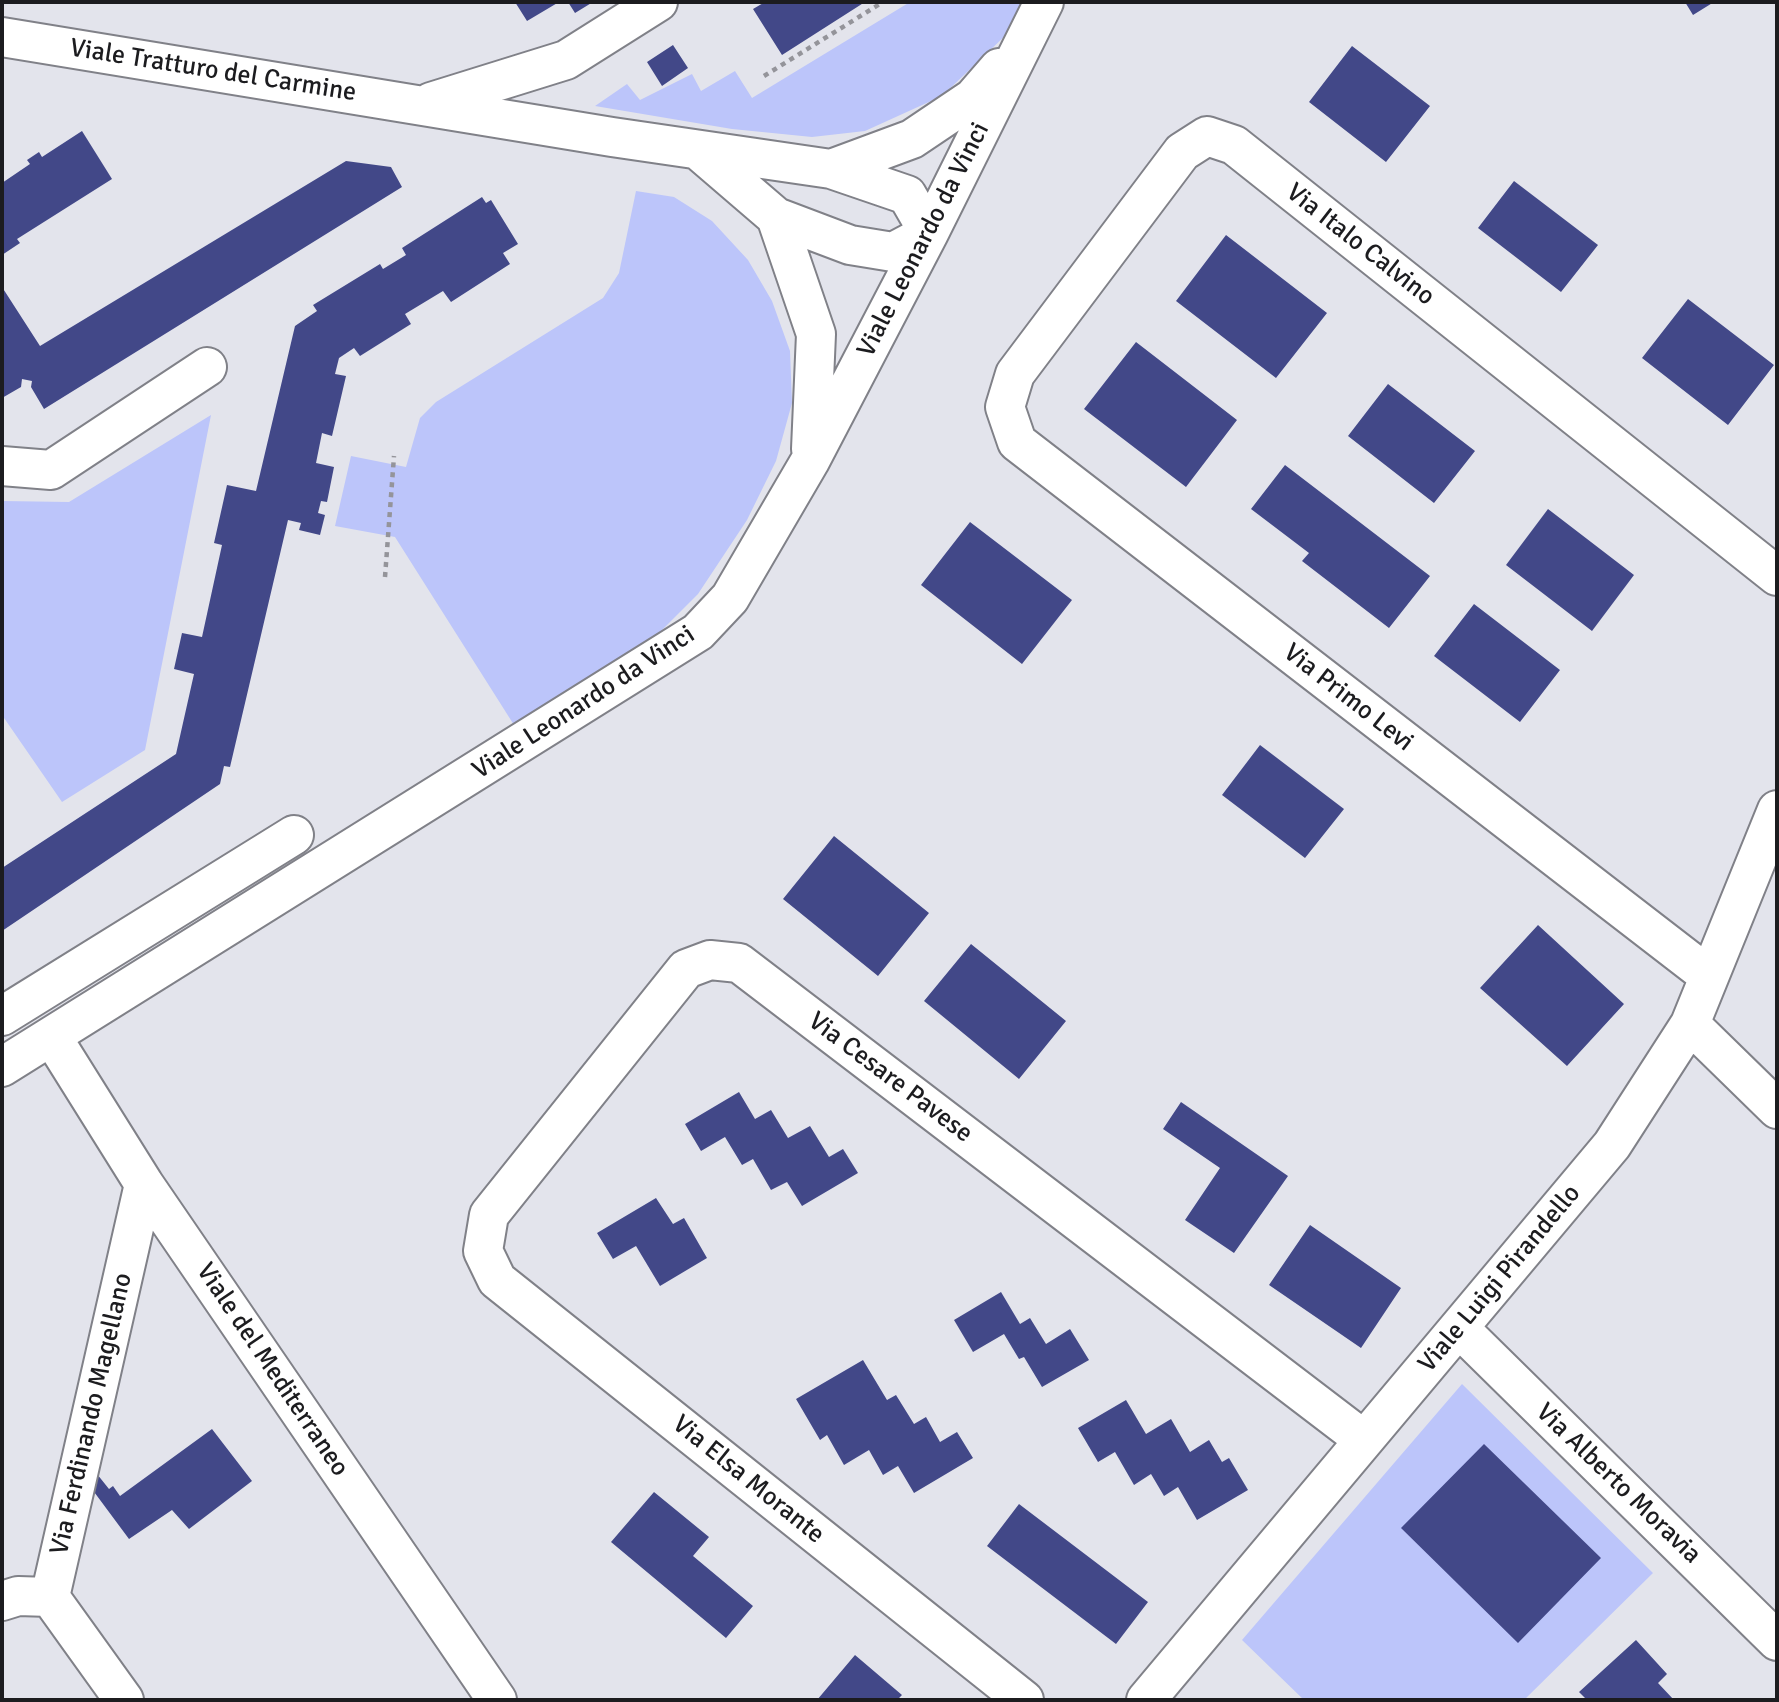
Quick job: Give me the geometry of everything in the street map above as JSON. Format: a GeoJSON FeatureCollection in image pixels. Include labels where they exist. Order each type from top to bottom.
{"type":"FeatureCollection","features":[{"type":"Feature","properties":{"kind":"street"},"geometry":{"type":"LineString","coordinates":[[424,104],[566,60],[658,2]]}},
{"type":"Feature","properties":{"kind":"street","name":"Viale Leonardo da Vinci"},"geometry":{"type":"LineString","coordinates":[[2,1067],[698,632],[730,598],[810,461],[929,233],[1044,2]]}},
{"type":"Feature","properties":{"kind":"street","name":"Viale Tratturo del Carmine"},"geometry":{"type":"LineString","coordinates":[[2,37],[698,150]]}},
{"type":"Feature","properties":{"kind":"street"},"geometry":{"type":"LineString","coordinates":[[831,169],[912,139],[973,98],[1027,38]]}},
{"type":"Feature","properties":{"kind":"street"},"geometry":{"type":"LineString","coordinates":[[544,125],[566,60]]}},
{"type":"Feature","properties":{"kind":"street","name":"Via Italo Calvino"},"geometry":{"type":"LineString","coordinates":[[1005,407],[1015,374],[1182,152],[1207,136],[1234,145],[1777,576]]}},
{"type":"Feature","properties":{"kind":"street"},"geometry":{"type":"LineString","coordinates":[[698,150],[831,169],[907,195],[929,233],[893,252],[850,245],[776,217],[698,150]]}},
{"type":"Feature","properties":{"kind":"street"},"geometry":{"type":"LineString","coordinates":[[776,217],[816,334],[810,461]]}},
{"type":"Feature","properties":{"kind":"street"},"geometry":{"type":"LineString","coordinates":[[2,466],[51,470],[207,367]]}},
{"type":"Feature","properties":{"kind":"street","name":"Via Primo Levi"},"geometry":{"type":"LineString","coordinates":[[1005,407],[1017,442],[1709,976]]}},
{"type":"Feature","properties":{"kind":"street","name":"Viale Luigi Pirandello"},"geometry":{"type":"LineString","coordinates":[[1146,1700],[1612,1145],[1690,1024],[1777,810]]}},
{"type":"Feature","properties":{"kind":"street"},"geometry":{"type":"LineString","coordinates":[[2,1016],[294,835]]}},
{"type":"Feature","properties":{"kind":"street","name":"Via Cesare Pavese"},"geometry":{"type":"LineString","coordinates":[[483,1251],[489,1215],[686,969],[710,960],[739,963],[1364,1440]]}},
{"type":"Feature","properties":{"kind":"street"},"geometry":{"type":"LineString","coordinates":[[1690,1024],[1777,1109]]}},
{"type":"Feature","properties":{"kind":"street","name":"Viale del Mediterraneo"},"geometry":{"type":"LineString","coordinates":[[52,1037],[144,1184],[497,1700]]}},
{"type":"Feature","properties":{"kind":"street","name":"Via Ferdinando Magellano"},"geometry":{"type":"LineString","coordinates":[[50,1597],[144,1184]]}},
{"type":"Feature","properties":{"kind":"street","name":"Via Elsa Morante"},"geometry":{"type":"LineString","coordinates":[[483,1251],[497,1280],[1024,1700]]}},
{"type":"Feature","properties":{"kind":"street","name":"Via Alberto Moravia"},"geometry":{"type":"LineString","coordinates":[[1459,1328],[1777,1641]]}},
{"type":"Feature","properties":{"kind":"street"},"geometry":{"type":"LineString","coordinates":[[2,1601],[18,1596],[50,1597],[124,1700]]}},
{"type":"Feature","properties":{"kind":"path"},"geometry":{"type":"LineString","coordinates":[[764,76],[883,2]]}},
{"type":"Feature","properties":{"kind":"path"},"geometry":{"type":"LineString","coordinates":[[385,577],[394,456]]}},
{"type":"Feature","properties":{"kind":"shaded area"},"geometry":{"type":"Polygon","coordinates":[[[910,2],[1024,2],[1007,34],[942,96],[865,131],[812,137],[732,129],[595,106],[627,84],[640,100],[692,74],[701,91],[735,71],[752,98],[910,2]]]}},
{"type":"Feature","properties":{"kind":"shaded area"},"geometry":{"type":"Polygon","coordinates":[[[636,191],[674,197],[712,221],[748,260],[772,301],[790,351],[792,403],[776,461],[747,520],[698,594],[660,632],[514,725],[395,537],[335,526],[351,456],[406,467],[420,418],[436,402],[603,298],[619,273],[636,191]]]}},
{"type":"Feature","properties":{"kind":"shaded area"},"geometry":{"type":"Polygon","coordinates":[[[211,415],[145,750],[62,802],[2,715],[2,501],[69,502],[211,415]]]}},
{"type":"Feature","properties":{"kind":"shaded area"},"geometry":{"type":"Polygon","coordinates":[[[1462,1384],[1653,1573],[1524,1700],[1304,1700],[1242,1640],[1462,1384]]]}},
{"type":"Feature","properties":{"kind":"building"},"geometry":{"type":"Polygon","coordinates":[[[515,2],[559,2],[527,21],[515,2]]]}},
{"type":"Feature","properties":{"kind":"building"},"geometry":{"type":"Polygon","coordinates":[[[568,2],[593,2],[575,13],[568,2]]]}},
{"type":"Feature","properties":{"kind":"building"},"geometry":{"type":"Polygon","coordinates":[[[765,2],[865,2],[782,55],[753,9],[765,2]]]}},
{"type":"Feature","properties":{"kind":"building"},"geometry":{"type":"Polygon","coordinates":[[[1685,2],[1714,2],[1693,15],[1685,2]]]}},
{"type":"Feature","properties":{"kind":"building"},"geometry":{"type":"Polygon","coordinates":[[[673,45],[688,68],[662,86],[647,62],[673,45]]]}},
{"type":"Feature","properties":{"kind":"building"},"geometry":{"type":"Polygon","coordinates":[[[1352,46],[1430,106],[1386,162],[1309,102],[1352,46]]]}},
{"type":"Feature","properties":{"kind":"building"},"geometry":{"type":"Polygon","coordinates":[[[82,131],[112,179],[17,239],[20,243],[2,255],[2,183],[30,164],[27,160],[39,152],[42,157],[82,131]]]}},
{"type":"Feature","properties":{"kind":"building"},"geometry":{"type":"Polygon","coordinates":[[[346,161],[391,167],[402,187],[44,409],[31,387],[32,381],[22,379],[21,387],[2,398],[2,287],[40,346],[346,161]]]}},
{"type":"Feature","properties":{"kind":"building"},"geometry":{"type":"Polygon","coordinates":[[[1514,181],[1598,245],[1561,292],[1478,228],[1514,181]]]}},
{"type":"Feature","properties":{"kind":"building"},"geometry":{"type":"Polygon","coordinates":[[[482,197],[486,203],[491,200],[518,244],[503,253],[510,264],[451,302],[443,291],[405,314],[411,324],[360,356],[354,348],[339,358],[335,374],[346,376],[332,436],[322,433],[316,463],[334,467],[327,502],[321,501],[318,513],[325,515],[320,535],[299,530],[301,523],[288,520],[230,767],[224,766],[220,784],[2,931],[2,868],[176,754],[194,674],[174,669],[182,633],[202,637],[222,545],[214,543],[227,485],[256,491],[295,326],[317,311],[313,305],[380,264],[383,269],[406,255],[402,248],[482,197]]]}},
{"type":"Feature","properties":{"kind":"building"},"geometry":{"type":"Polygon","coordinates":[[[1226,235],[1327,313],[1276,378],[1176,301],[1226,235]]]}},
{"type":"Feature","properties":{"kind":"building"},"geometry":{"type":"Polygon","coordinates":[[[1688,299],[1774,365],[1728,425],[1642,358],[1688,299]]]}},
{"type":"Feature","properties":{"kind":"building"},"geometry":{"type":"Polygon","coordinates":[[[1136,342],[1237,420],[1186,487],[1084,409],[1136,342]]]}},
{"type":"Feature","properties":{"kind":"building"},"geometry":{"type":"Polygon","coordinates":[[[1388,384],[1475,451],[1434,503],[1348,436],[1388,384]]]}},
{"type":"Feature","properties":{"kind":"building"},"geometry":{"type":"Polygon","coordinates":[[[1285,465],[1430,576],[1389,628],[1302,561],[1309,553],[1251,509],[1285,465]]]}},
{"type":"Feature","properties":{"kind":"building"},"geometry":{"type":"Polygon","coordinates":[[[1548,509],[1634,575],[1592,631],[1506,565],[1548,509]]]}},
{"type":"Feature","properties":{"kind":"building"},"geometry":{"type":"Polygon","coordinates":[[[970,522],[1072,600],[1022,664],[921,585],[970,522]]]}},
{"type":"Feature","properties":{"kind":"building"},"geometry":{"type":"Polygon","coordinates":[[[1474,604],[1560,670],[1520,722],[1434,656],[1474,604]]]}},
{"type":"Feature","properties":{"kind":"building"},"geometry":{"type":"Polygon","coordinates":[[[1260,745],[1344,809],[1305,858],[1222,795],[1260,745]]]}},
{"type":"Feature","properties":{"kind":"building"},"geometry":{"type":"Polygon","coordinates":[[[834,836],[929,913],[878,976],[783,899],[834,836]]]}},
{"type":"Feature","properties":{"kind":"building"},"geometry":{"type":"Polygon","coordinates":[[[1538,925],[1624,1004],[1567,1066],[1480,988],[1538,925]]]}},
{"type":"Feature","properties":{"kind":"building"},"geometry":{"type":"Polygon","coordinates":[[[971,944],[1066,1021],[1019,1079],[924,1001],[971,944]]]}},
{"type":"Feature","properties":{"kind":"building"},"geometry":{"type":"Polygon","coordinates":[[[739,1092],[755,1119],[771,1110],[788,1138],[810,1126],[829,1157],[843,1149],[858,1173],[802,1206],[787,1182],[771,1190],[753,1159],[742,1165],[725,1137],[701,1151],[685,1124],[739,1092]]]}},
{"type":"Feature","properties":{"kind":"building"},"geometry":{"type":"Polygon","coordinates":[[[1181,1102],[1288,1176],[1234,1253],[1185,1220],[1220,1168],[1163,1129],[1181,1102]]]}},
{"type":"Feature","properties":{"kind":"building"},"geometry":{"type":"Polygon","coordinates":[[[656,1198],[673,1224],[684,1218],[707,1258],[660,1286],[636,1246],[613,1259],[597,1233],[656,1198]]]}},
{"type":"Feature","properties":{"kind":"building"},"geometry":{"type":"Polygon","coordinates":[[[1310,1225],[1401,1288],[1361,1348],[1269,1285],[1310,1225]]]}},
{"type":"Feature","properties":{"kind":"building"},"geometry":{"type":"Polygon","coordinates":[[[1001,1292],[1020,1324],[1030,1318],[1046,1344],[1070,1329],[1089,1360],[1042,1387],[1024,1357],[1019,1359],[1004,1334],[973,1352],[954,1320],[1001,1292]]]}},
{"type":"Feature","properties":{"kind":"building"},"geometry":{"type":"Polygon","coordinates":[[[863,1360],[887,1400],[896,1395],[914,1424],[926,1417],[940,1442],[957,1432],[973,1458],[914,1493],[898,1466],[883,1475],[869,1450],[844,1465],[827,1435],[820,1440],[796,1399],[863,1360]]]}},
{"type":"Feature","properties":{"kind":"building"},"geometry":{"type":"Polygon","coordinates":[[[1126,1400],[1146,1434],[1171,1419],[1190,1452],[1209,1440],[1222,1462],[1229,1458],[1248,1490],[1197,1520],[1178,1487],[1164,1496],[1151,1474],[1134,1485],[1115,1452],[1098,1462],[1078,1428],[1126,1400]]]}},
{"type":"Feature","properties":{"kind":"building"},"geometry":{"type":"Polygon","coordinates":[[[212,1429],[252,1481],[189,1529],[172,1510],[129,1539],[83,1477],[93,1469],[109,1489],[113,1486],[120,1496],[212,1429]]]}},
{"type":"Feature","properties":{"kind":"building"},"geometry":{"type":"Polygon","coordinates":[[[1484,1444],[1601,1558],[1518,1643],[1401,1528],[1484,1444]]]}},
{"type":"Feature","properties":{"kind":"building"},"geometry":{"type":"Polygon","coordinates":[[[654,1492],[709,1537],[693,1556],[753,1606],[726,1638],[611,1542],[654,1492]]]}},
{"type":"Feature","properties":{"kind":"building"},"geometry":{"type":"Polygon","coordinates":[[[1019,1504],[1148,1602],[1116,1644],[987,1546],[1019,1504]]]}},
{"type":"Feature","properties":{"kind":"building"},"geometry":{"type":"Polygon","coordinates":[[[1636,1640],[1667,1674],[1658,1683],[1674,1700],[1587,1700],[1579,1692],[1636,1640]]]}},
{"type":"Feature","properties":{"kind":"building"},"geometry":{"type":"Polygon","coordinates":[[[855,1655],[902,1695],[897,1700],[817,1700],[855,1655]]]}}]}
